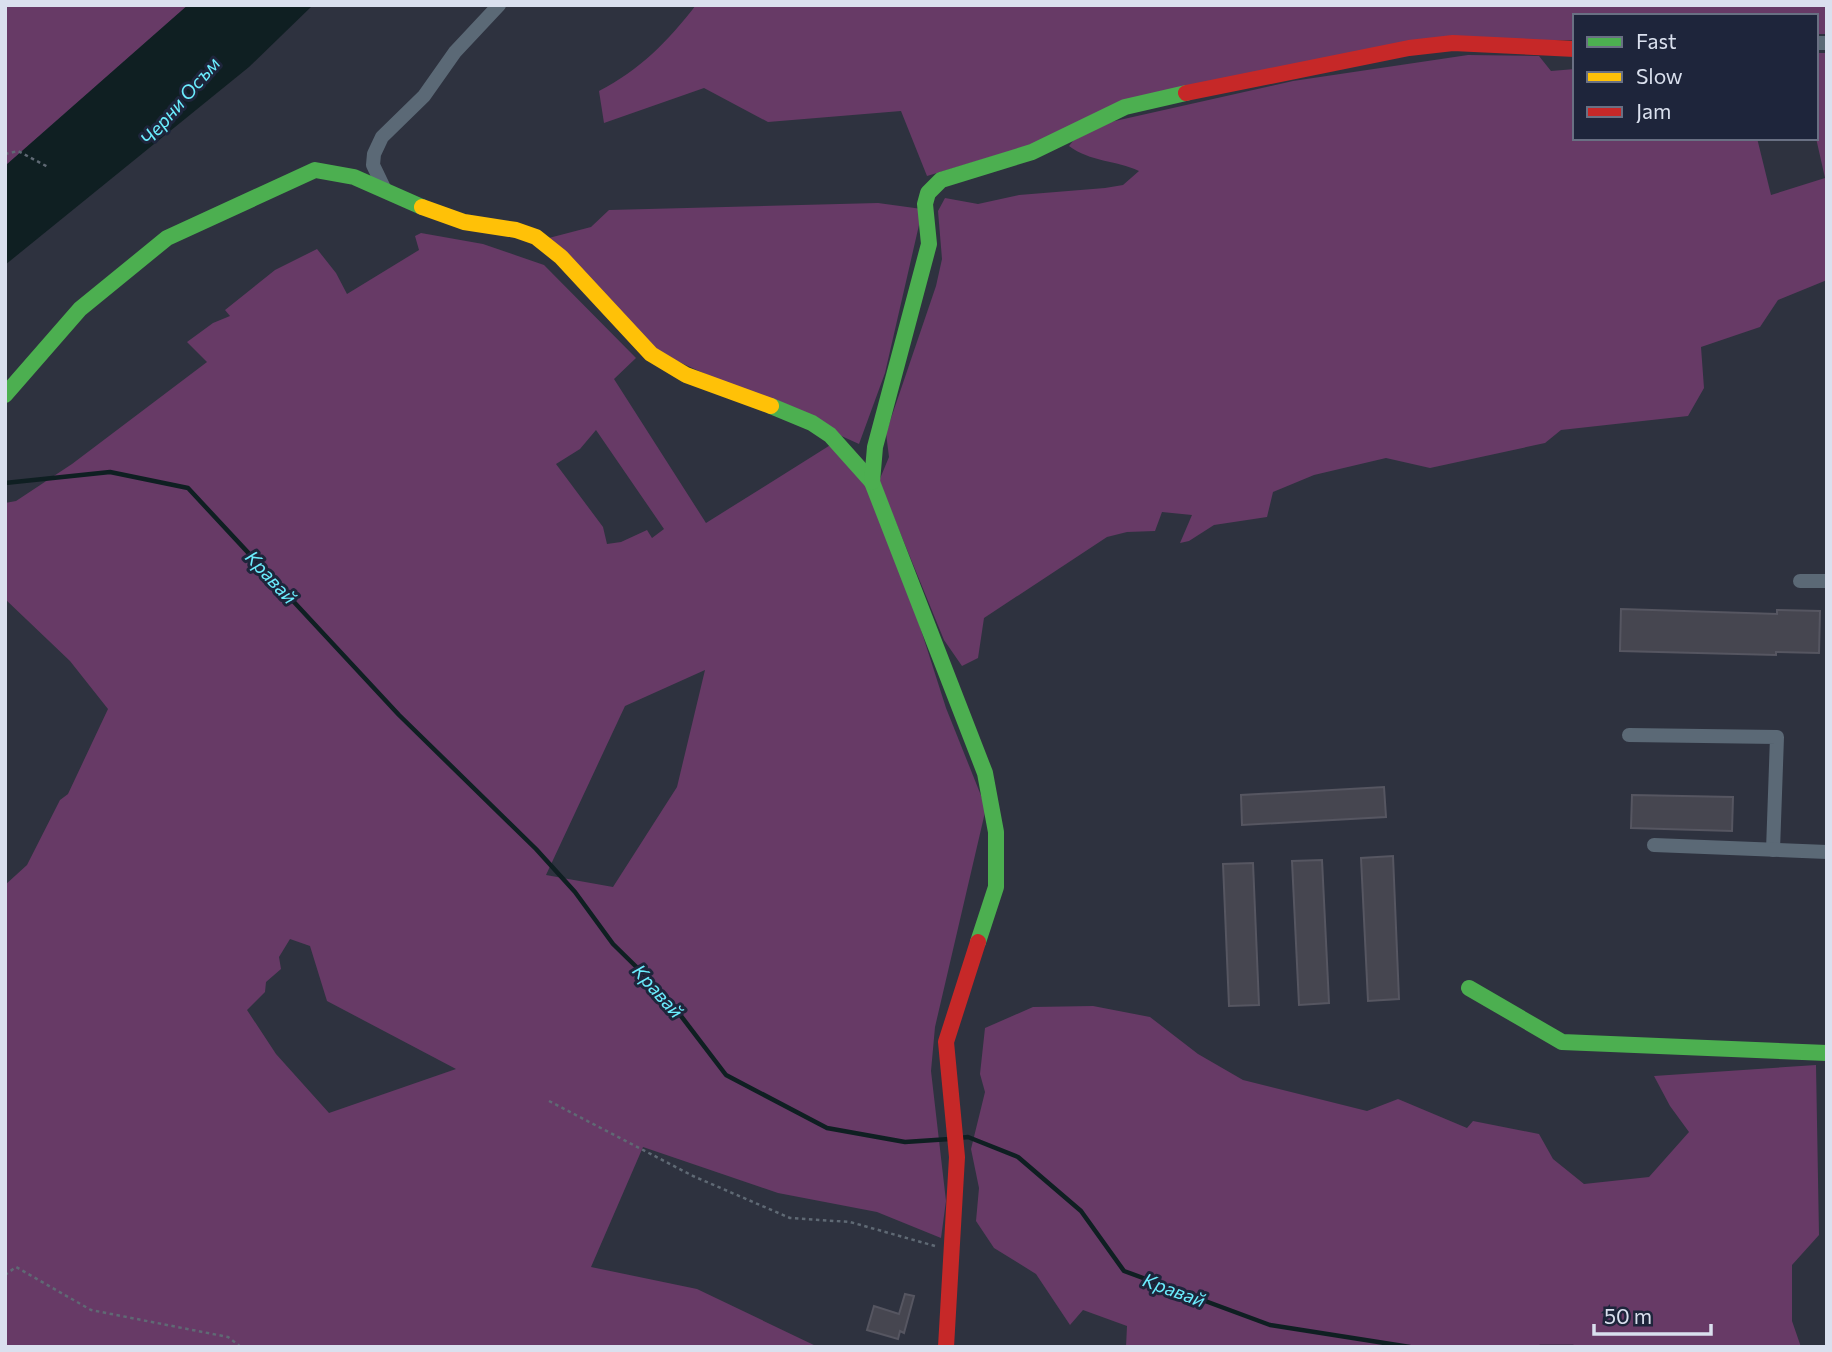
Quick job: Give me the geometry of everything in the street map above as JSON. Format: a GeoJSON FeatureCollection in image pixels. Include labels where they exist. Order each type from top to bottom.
{"type":"FeatureCollection","features":[{"type":"Feature","properties":{"kind":"street"},"geometry":{"type":"LineString","coordinates":[[385,190],[373,165],[374,154],[382,137],[424,96],[455,52],[499,5]]}},
{"type":"Feature","properties":{"kind":"street"},"geometry":{"type":"LineString","coordinates":[[872,482],[875,447],[929,244],[925,204],[928,193],[940,180],[1032,152],[1125,107],[1211,86],[1409,48],[1453,43],[1573,49]]}},
{"type":"Feature","properties":{"kind":"street"},"geometry":{"type":"LineString","coordinates":[[5,396],[79,309],[167,238],[315,170],[340,171],[423,210],[464,222],[520,230],[542,241],[568,264],[640,344],[667,365],[691,378],[813,424],[844,446],[872,482],[985,773],[996,832],[996,887],[946,1042],[957,1157],[946,1347]]}},
{"type":"Feature","properties":{"kind":"street"},"geometry":{"type":"LineString","coordinates":[[1800,581],[1827,581]]}},
{"type":"Feature","properties":{"kind":"street"},"geometry":{"type":"LineString","coordinates":[[1629,734],[1777,737],[1773,850]]}},
{"type":"Feature","properties":{"kind":"street"},"geometry":{"type":"LineString","coordinates":[[1654,845],[1827,852]]}},
{"type":"Feature","properties":{"kind":"street"},"geometry":{"type":"LineString","coordinates":[[1469,988],[1562,1042],[1827,1053]]}},
{"type":"Feature","properties":{"kind":"path"},"geometry":{"type":"LineString","coordinates":[[5,155],[18,151],[48,167]]}},
{"type":"Feature","properties":{"kind":"path"},"geometry":{"type":"LineString","coordinates":[[548,1101],[693,1176],[790,1218],[850,1222],[952,1250]]}},
{"type":"Feature","properties":{"kind":"path"},"geometry":{"type":"LineString","coordinates":[[5,1275],[16,1267],[91,1310],[228,1337],[241,1347]]}},
{"type":"Feature","properties":{"kind":"shaded area"},"geometry":{"type":"Polygon","coordinates":[[[5,5],[188,5],[5,166],[5,5]]]}},
{"type":"Feature","properties":{"kind":"shaded area"},"geometry":{"type":"Polygon","coordinates":[[[696,5],[1827,5],[1827,34],[1818,34],[1818,14],[1573,14],[1573,40],[1495,41],[1200,87],[1074,132],[927,176],[901,111],[768,122],[704,88],[604,123],[599,91],[628,74],[675,31],[696,5]]]}},
{"type":"Feature","properties":{"kind":"shaded area"},"geometry":{"type":"Polygon","coordinates":[[[1818,53],[1827,53],[1827,280],[1778,300],[1760,327],[1701,347],[1704,388],[1688,416],[1561,430],[1545,443],[1430,468],[1386,458],[1314,475],[1273,492],[1267,517],[1214,525],[1189,541],[1180,543],[1192,515],[1162,512],[1155,531],[1127,532],[1107,537],[984,618],[978,658],[962,666],[944,640],[879,481],[889,457],[886,433],[936,286],[942,259],[938,211],[945,198],[978,204],[1019,195],[1123,185],[1139,171],[1094,158],[1069,146],[1073,141],[1106,123],[1293,81],[1468,55],[1539,56],[1551,71],[1573,69],[1573,140],[1757,140],[1771,195],[1825,178],[1816,140],[1818,53]]]}},
{"type":"Feature","properties":{"kind":"shaded area"},"geometry":{"type":"Polygon","coordinates":[[[878,203],[922,209],[922,212],[885,373],[859,444],[653,350],[545,239],[591,227],[609,210],[878,203]]]}},
{"type":"Feature","properties":{"kind":"shaded area"},"geometry":{"type":"Polygon","coordinates":[[[421,233],[483,244],[544,265],[636,358],[614,379],[706,523],[832,444],[866,482],[906,583],[946,708],[986,808],[935,1027],[931,1071],[946,1201],[941,1238],[877,1212],[778,1193],[643,1147],[591,1267],[697,1289],[818,1347],[5,1347],[5,885],[27,865],[60,800],[68,794],[108,709],[70,661],[5,599],[5,503],[16,501],[72,464],[207,362],[187,342],[213,323],[230,316],[225,310],[275,270],[317,249],[336,273],[347,294],[419,250],[415,236],[421,233]],[[596,430],[580,449],[556,464],[603,527],[607,544],[621,542],[647,530],[652,538],[664,529],[596,430]],[[705,670],[625,706],[546,875],[613,887],[677,787],[705,670]],[[290,939],[279,957],[281,969],[266,982],[265,992],[247,1010],[276,1054],[329,1113],[456,1069],[327,1001],[310,946],[290,939]]]}},
{"type":"Feature","properties":{"kind":"shaded area"},"geometry":{"type":"Polygon","coordinates":[[[1093,1006],[1150,1017],[1198,1054],[1243,1080],[1367,1111],[1398,1099],[1467,1128],[1473,1121],[1539,1134],[1553,1159],[1584,1184],[1649,1177],[1689,1132],[1670,1106],[1654,1076],[1816,1065],[1819,1235],[1792,1265],[1792,1321],[1801,1347],[1126,1347],[1127,1326],[1083,1310],[1070,1325],[1036,1274],[994,1248],[976,1221],[979,1188],[971,1149],[985,1092],[980,1074],[985,1028],[1033,1007],[1093,1006]]]}},
{"type":"Feature","properties":{"kind":"water","name":"Черни Осъм"},"geometry":{"type":"Polygon","coordinates":[[[188,5],[313,5],[249,67],[5,265],[5,166],[188,5]]]}},
{"type":"Feature","properties":{"kind":"building"},"geometry":{"type":"Polygon","coordinates":[[[1621,609],[1777,614],[1777,610],[1820,611],[1819,653],[1776,652],[1776,655],[1620,651],[1621,609]]]}},
{"type":"Feature","properties":{"kind":"building"},"geometry":{"type":"Polygon","coordinates":[[[1384,787],[1386,817],[1242,825],[1241,795],[1384,787]]]}},
{"type":"Feature","properties":{"kind":"building"},"geometry":{"type":"Polygon","coordinates":[[[1632,795],[1733,797],[1732,831],[1631,828],[1632,795]]]}},
{"type":"Feature","properties":{"kind":"building"},"geometry":{"type":"Polygon","coordinates":[[[1393,856],[1399,999],[1368,1001],[1361,858],[1393,856]]]}},
{"type":"Feature","properties":{"kind":"building"},"geometry":{"type":"Polygon","coordinates":[[[1322,860],[1329,1003],[1299,1005],[1292,861],[1322,860]]]}},
{"type":"Feature","properties":{"kind":"building"},"geometry":{"type":"Polygon","coordinates":[[[1253,863],[1259,1005],[1229,1006],[1223,864],[1253,863]]]}},
{"type":"Feature","properties":{"kind":"building"},"geometry":{"type":"Polygon","coordinates":[[[905,1294],[914,1296],[904,1333],[900,1331],[898,1339],[867,1330],[874,1306],[899,1314],[905,1294]]]}},
{"type":"Feature","properties":{"kind":"waterway","name":"Кравай"},"geometry":{"type":"LineString","coordinates":[[5,483],[110,472],[188,488],[399,715],[536,849],[575,892],[613,944],[665,995],[726,1075],[827,1128],[905,1142],[950,1139]]}},
{"type":"Feature","properties":{"kind":"waterway","name":"Кравай"},"geometry":{"type":"LineString","coordinates":[[959,1138],[968,1137],[1018,1157],[1081,1211],[1124,1271],[1270,1325],[1410,1347]]}},
{"type":"Feature","properties":{"kind":"waterway","name":"Кравай"},"geometry":{"type":"LineString","coordinates":[[1540,1347],[1573,1347]]}},
{"type":"Feature","properties":{"kind":"traffic: fast"},"geometry":{"type":"LineString","coordinates":[[872,482],[875,447],[929,244],[925,204],[928,193],[941,180],[1032,152],[1125,107],[1186,93]]}},
{"type":"Feature","properties":{"kind":"traffic: fast"},"geometry":{"type":"LineString","coordinates":[[5,395],[80,309],[167,238],[315,170],[354,177],[422,207]]}},
{"type":"Feature","properties":{"kind":"traffic: fast"},"geometry":{"type":"LineString","coordinates":[[771,406],[812,423],[830,435],[872,482],[985,773],[996,832],[996,887],[978,942]]}},
{"type":"Feature","properties":{"kind":"traffic: fast"},"geometry":{"type":"LineString","coordinates":[[1469,988],[1562,1042],[1827,1053]]}},
{"type":"Feature","properties":{"kind":"traffic: slow"},"geometry":{"type":"LineString","coordinates":[[422,207],[464,222],[516,230],[536,237],[561,257],[651,354],[686,375],[771,406]]}},
{"type":"Feature","properties":{"kind":"traffic: jam"},"geometry":{"type":"LineString","coordinates":[[1186,93],[1409,48],[1453,43],[1573,49]]}},
{"type":"Feature","properties":{"kind":"traffic: jam"},"geometry":{"type":"LineString","coordinates":[[946,1347],[957,1157],[946,1042],[978,942]]}}]}
